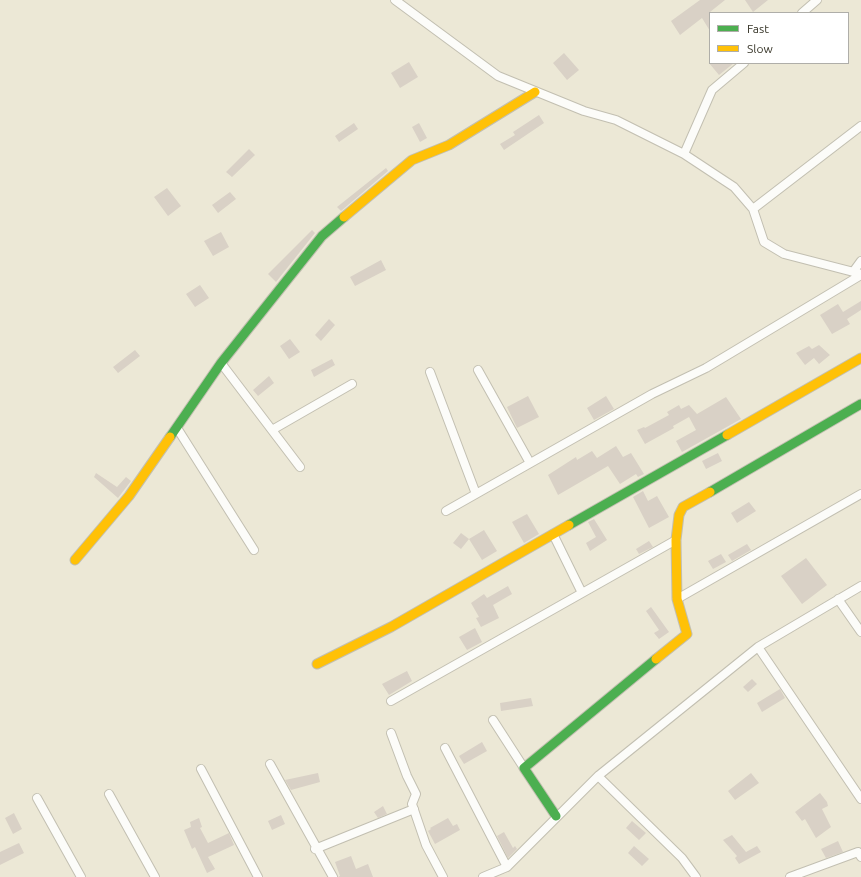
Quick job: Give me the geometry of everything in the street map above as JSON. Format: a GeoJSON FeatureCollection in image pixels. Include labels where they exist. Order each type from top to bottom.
{"type":"FeatureCollection","features":[{"type":"Feature","properties":{"kind":"street"},"geometry":{"type":"LineString","coordinates":[[395,0],[498,76],[534,92],[584,111],[616,120],[684,154],[734,187],[753,209],[764,242],[784,254],[858,273]]}},
{"type":"Feature","properties":{"kind":"street"},"geometry":{"type":"LineString","coordinates":[[803,12],[817,0]]}},
{"type":"Feature","properties":{"kind":"street"},"geometry":{"type":"LineString","coordinates":[[684,154],[712,90],[743,64]]}},
{"type":"Feature","properties":{"kind":"street"},"geometry":{"type":"LineString","coordinates":[[75,560],[129,496],[221,363],[322,236],[412,160],[450,145],[534,92]]}},
{"type":"Feature","properties":{"kind":"street"},"geometry":{"type":"LineString","coordinates":[[753,209],[861,126]]}},
{"type":"Feature","properties":{"kind":"street"},"geometry":{"type":"LineString","coordinates":[[446,511],[652,394],[706,368],[858,273],[861,261]]}},
{"type":"Feature","properties":{"kind":"street"},"geometry":{"type":"LineString","coordinates":[[317,664],[391,627],[861,358]]}},
{"type":"Feature","properties":{"kind":"street"},"geometry":{"type":"LineString","coordinates":[[221,363],[300,467]]}},
{"type":"Feature","properties":{"kind":"street"},"geometry":{"type":"LineString","coordinates":[[478,370],[530,463]]}},
{"type":"Feature","properties":{"kind":"street"},"geometry":{"type":"LineString","coordinates":[[430,372],[476,494]]}},
{"type":"Feature","properties":{"kind":"street"},"geometry":{"type":"LineString","coordinates":[[272,430],[352,384]]}},
{"type":"Feature","properties":{"kind":"street"},"geometry":{"type":"LineString","coordinates":[[524,768],[687,634],[676,599],[676,540],[680,515],[683,507],[861,404]]}},
{"type":"Feature","properties":{"kind":"street"},"geometry":{"type":"LineString","coordinates":[[176,428],[254,550]]}},
{"type":"Feature","properties":{"kind":"street"},"geometry":{"type":"LineString","coordinates":[[676,599],[861,494]]}},
{"type":"Feature","properties":{"kind":"street"},"geometry":{"type":"LineString","coordinates":[[553,534],[582,593]]}},
{"type":"Feature","properties":{"kind":"street"},"geometry":{"type":"LineString","coordinates":[[391,701],[676,540]]}},
{"type":"Feature","properties":{"kind":"street"},"geometry":{"type":"LineString","coordinates":[[483,877],[506,866],[598,776],[758,647],[861,586]]}},
{"type":"Feature","properties":{"kind":"street"},"geometry":{"type":"LineString","coordinates":[[838,599],[861,632]]}},
{"type":"Feature","properties":{"kind":"street"},"geometry":{"type":"LineString","coordinates":[[758,647],[861,799]]}},
{"type":"Feature","properties":{"kind":"street"},"geometry":{"type":"LineString","coordinates":[[493,720],[556,816]]}},
{"type":"Feature","properties":{"kind":"street"},"geometry":{"type":"LineString","coordinates":[[391,733],[407,776],[416,794],[412,804],[426,845],[443,877]]}},
{"type":"Feature","properties":{"kind":"street"},"geometry":{"type":"LineString","coordinates":[[445,748],[506,866]]}},
{"type":"Feature","properties":{"kind":"street"},"geometry":{"type":"LineString","coordinates":[[270,764],[316,849],[333,877]]}},
{"type":"Feature","properties":{"kind":"street"},"geometry":{"type":"LineString","coordinates":[[201,770],[258,877]]}},
{"type":"Feature","properties":{"kind":"street"},"geometry":{"type":"LineString","coordinates":[[598,776],[682,858],[696,877]]}},
{"type":"Feature","properties":{"kind":"street"},"geometry":{"type":"LineString","coordinates":[[109,794],[155,877]]}},
{"type":"Feature","properties":{"kind":"street"},"geometry":{"type":"LineString","coordinates":[[37,798],[81,877]]}},
{"type":"Feature","properties":{"kind":"street"},"geometry":{"type":"LineString","coordinates":[[316,849],[414,809]]}},
{"type":"Feature","properties":{"kind":"street"},"geometry":{"type":"LineString","coordinates":[[790,877],[858,852],[861,858]]}},
{"type":"Feature","properties":{"kind":"building"},"geometry":{"type":"Polygon","coordinates":[[[700,0],[725,0],[709,12],[709,29],[702,18],[680,35],[671,21],[700,0]]]}},
{"type":"Feature","properties":{"kind":"building"},"geometry":{"type":"Polygon","coordinates":[[[745,0],[768,0],[753,12],[745,0]]]}},
{"type":"Feature","properties":{"kind":"building"},"geometry":{"type":"Polygon","coordinates":[[[564,53],[579,70],[567,80],[553,63],[564,53]]]}},
{"type":"Feature","properties":{"kind":"building"},"geometry":{"type":"Polygon","coordinates":[[[409,62],[418,77],[400,88],[391,73],[409,62]]]}},
{"type":"Feature","properties":{"kind":"building"},"geometry":{"type":"Polygon","coordinates":[[[710,64],[733,64],[719,75],[710,64]]]}},
{"type":"Feature","properties":{"kind":"building"},"geometry":{"type":"Polygon","coordinates":[[[539,115],[544,123],[504,150],[500,144],[515,135],[513,132],[539,115]]]}},
{"type":"Feature","properties":{"kind":"building"},"geometry":{"type":"Polygon","coordinates":[[[354,123],[358,129],[339,142],[335,136],[354,123]]]}},
{"type":"Feature","properties":{"kind":"building"},"geometry":{"type":"Polygon","coordinates":[[[419,123],[427,138],[420,142],[412,127],[419,123]]]}},
{"type":"Feature","properties":{"kind":"building"},"geometry":{"type":"Polygon","coordinates":[[[249,149],[255,155],[232,177],[226,172],[249,149]]]}},
{"type":"Feature","properties":{"kind":"building"},"geometry":{"type":"Polygon","coordinates":[[[386,168],[388,171],[341,211],[337,207],[386,168]]]}},
{"type":"Feature","properties":{"kind":"building"},"geometry":{"type":"Polygon","coordinates":[[[167,188],[181,206],[168,216],[154,197],[167,188]]]}},
{"type":"Feature","properties":{"kind":"building"},"geometry":{"type":"Polygon","coordinates":[[[230,192],[236,199],[218,213],[212,205],[230,192]]]}},
{"type":"Feature","properties":{"kind":"building"},"geometry":{"type":"Polygon","coordinates":[[[312,230],[315,233],[276,282],[268,274],[312,230]]]}},
{"type":"Feature","properties":{"kind":"building"},"geometry":{"type":"Polygon","coordinates":[[[221,232],[229,247],[213,256],[204,241],[221,232]]]}},
{"type":"Feature","properties":{"kind":"building"},"geometry":{"type":"Polygon","coordinates":[[[381,260],[386,270],[355,286],[350,277],[381,260]]]}},
{"type":"Feature","properties":{"kind":"building"},"geometry":{"type":"Polygon","coordinates":[[[200,285],[209,298],[195,307],[186,294],[200,285]]]}},
{"type":"Feature","properties":{"kind":"building"},"geometry":{"type":"Polygon","coordinates":[[[861,301],[861,310],[847,319],[850,324],[832,334],[820,315],[838,304],[843,312],[861,301]]]}},
{"type":"Feature","properties":{"kind":"building"},"geometry":{"type":"Polygon","coordinates":[[[329,319],[335,325],[321,341],[315,335],[329,319]]]}},
{"type":"Feature","properties":{"kind":"building"},"geometry":{"type":"Polygon","coordinates":[[[290,339],[300,352],[289,359],[280,346],[290,339]]]}},
{"type":"Feature","properties":{"kind":"building"},"geometry":{"type":"Polygon","coordinates":[[[819,345],[830,355],[819,364],[814,358],[805,365],[796,353],[809,346],[812,349],[819,345]]]}},
{"type":"Feature","properties":{"kind":"building"},"geometry":{"type":"Polygon","coordinates":[[[135,350],[140,356],[118,373],[113,367],[135,350]]]}},
{"type":"Feature","properties":{"kind":"building"},"geometry":{"type":"Polygon","coordinates":[[[332,359],[335,365],[314,377],[311,370],[332,359]]]}},
{"type":"Feature","properties":{"kind":"building"},"geometry":{"type":"Polygon","coordinates":[[[269,376],[274,383],[258,396],[253,390],[269,376]]]}},
{"type":"Feature","properties":{"kind":"building"},"geometry":{"type":"Polygon","coordinates":[[[528,396],[539,417],[517,428],[507,407],[528,396]]]}},
{"type":"Feature","properties":{"kind":"building"},"geometry":{"type":"Polygon","coordinates":[[[606,396],[614,409],[594,420],[587,408],[606,396]]]}},
{"type":"Feature","properties":{"kind":"building"},"geometry":{"type":"Polygon","coordinates":[[[726,397],[741,419],[682,452],[676,441],[696,430],[689,417],[673,426],[674,428],[645,444],[637,430],[644,427],[645,428],[669,415],[667,412],[679,405],[681,409],[689,405],[697,414],[726,397]]]}},
{"type":"Feature","properties":{"kind":"building"},"geometry":{"type":"Polygon","coordinates":[[[616,446],[623,457],[631,453],[644,474],[638,477],[636,474],[620,484],[608,466],[558,495],[548,475],[576,457],[577,460],[592,451],[597,458],[616,446]]]}},
{"type":"Feature","properties":{"kind":"building"},"geometry":{"type":"Polygon","coordinates":[[[718,453],[722,461],[706,469],[702,461],[718,453]]]}},
{"type":"Feature","properties":{"kind":"building"},"geometry":{"type":"Polygon","coordinates":[[[96,473],[117,487],[126,477],[131,481],[118,498],[94,477],[96,473]]]}},
{"type":"Feature","properties":{"kind":"building"},"geometry":{"type":"Polygon","coordinates":[[[643,491],[648,501],[657,496],[669,517],[649,528],[633,497],[643,491]]]}},
{"type":"Feature","properties":{"kind":"building"},"geometry":{"type":"Polygon","coordinates":[[[749,502],[756,511],[737,523],[731,513],[749,502]]]}},
{"type":"Feature","properties":{"kind":"building"},"geometry":{"type":"Polygon","coordinates":[[[527,514],[539,534],[524,543],[512,522],[527,514]]]}},
{"type":"Feature","properties":{"kind":"building"},"geometry":{"type":"Polygon","coordinates":[[[594,519],[607,540],[590,551],[586,543],[596,537],[588,522],[594,519]]]}},
{"type":"Feature","properties":{"kind":"building"},"geometry":{"type":"Polygon","coordinates":[[[484,530],[497,551],[482,560],[469,539],[484,530]]]}},
{"type":"Feature","properties":{"kind":"building"},"geometry":{"type":"Polygon","coordinates":[[[461,533],[469,539],[461,549],[453,543],[461,533]]]}},
{"type":"Feature","properties":{"kind":"building"},"geometry":{"type":"Polygon","coordinates":[[[649,541],[653,547],[639,554],[636,549],[649,541]]]}},
{"type":"Feature","properties":{"kind":"building"},"geometry":{"type":"Polygon","coordinates":[[[747,544],[751,550],[732,561],[728,555],[747,544]]]}},
{"type":"Feature","properties":{"kind":"building"},"geometry":{"type":"Polygon","coordinates":[[[721,554],[726,562],[713,569],[708,561],[721,554]]]}},
{"type":"Feature","properties":{"kind":"building"},"geometry":{"type":"Polygon","coordinates":[[[806,558],[827,585],[802,604],[781,576],[806,558]]]}},
{"type":"Feature","properties":{"kind":"building"},"geometry":{"type":"Polygon","coordinates":[[[508,586],[512,594],[493,605],[499,618],[481,627],[476,618],[479,617],[471,603],[484,594],[487,598],[508,586]]]}},
{"type":"Feature","properties":{"kind":"building"},"geometry":{"type":"Polygon","coordinates":[[[651,607],[669,632],[659,639],[654,633],[659,630],[646,611],[651,607]]]}},
{"type":"Feature","properties":{"kind":"building"},"geometry":{"type":"Polygon","coordinates":[[[475,628],[482,642],[467,650],[459,637],[475,628]]]}},
{"type":"Feature","properties":{"kind":"building"},"geometry":{"type":"Polygon","coordinates":[[[407,671],[412,681],[389,695],[382,684],[407,671]]]}},
{"type":"Feature","properties":{"kind":"building"},"geometry":{"type":"Polygon","coordinates":[[[752,679],[757,684],[748,692],[743,687],[752,679]]]}},
{"type":"Feature","properties":{"kind":"building"},"geometry":{"type":"Polygon","coordinates":[[[780,689],[785,698],[762,712],[757,703],[780,689]]]}},
{"type":"Feature","properties":{"kind":"building"},"geometry":{"type":"Polygon","coordinates":[[[531,698],[533,706],[501,711],[500,703],[531,698]]]}},
{"type":"Feature","properties":{"kind":"building"},"geometry":{"type":"Polygon","coordinates":[[[482,742],[487,751],[464,764],[459,756],[482,742]]]}},
{"type":"Feature","properties":{"kind":"building"},"geometry":{"type":"Polygon","coordinates":[[[318,773],[320,782],[291,790],[285,780],[318,773]]]}},
{"type":"Feature","properties":{"kind":"building"},"geometry":{"type":"Polygon","coordinates":[[[751,773],[759,783],[735,800],[728,791],[751,773]]]}},
{"type":"Feature","properties":{"kind":"building"},"geometry":{"type":"Polygon","coordinates":[[[820,793],[827,802],[828,806],[822,809],[831,827],[816,838],[805,819],[802,821],[795,812],[820,793]]]}},
{"type":"Feature","properties":{"kind":"building"},"geometry":{"type":"Polygon","coordinates":[[[383,806],[387,814],[378,818],[374,812],[383,806]]]}},
{"type":"Feature","properties":{"kind":"building"},"geometry":{"type":"Polygon","coordinates":[[[14,813],[22,829],[13,834],[5,818],[14,813]]]}},
{"type":"Feature","properties":{"kind":"building"},"geometry":{"type":"Polygon","coordinates":[[[281,815],[285,824],[272,830],[268,821],[281,815]]]}},
{"type":"Feature","properties":{"kind":"building"},"geometry":{"type":"Polygon","coordinates":[[[199,818],[202,827],[200,828],[208,843],[229,833],[234,845],[208,857],[215,869],[207,873],[195,847],[192,849],[184,830],[191,827],[190,822],[199,818]]]}},
{"type":"Feature","properties":{"kind":"building"},"geometry":{"type":"Polygon","coordinates":[[[448,818],[453,826],[457,824],[460,830],[435,844],[428,831],[431,829],[430,828],[448,818]]]}},
{"type":"Feature","properties":{"kind":"building"},"geometry":{"type":"Polygon","coordinates":[[[632,821],[646,833],[639,840],[626,828],[632,821]]]}},
{"type":"Feature","properties":{"kind":"building"},"geometry":{"type":"Polygon","coordinates":[[[504,832],[513,848],[515,846],[517,849],[508,858],[497,836],[504,832]]]}},
{"type":"Feature","properties":{"kind":"building"},"geometry":{"type":"Polygon","coordinates":[[[732,835],[746,852],[757,846],[761,852],[739,864],[735,858],[737,856],[723,840],[732,835]]]}},
{"type":"Feature","properties":{"kind":"building"},"geometry":{"type":"Polygon","coordinates":[[[838,841],[843,852],[826,858],[821,849],[838,841]]]}},
{"type":"Feature","properties":{"kind":"building"},"geometry":{"type":"Polygon","coordinates":[[[19,843],[24,853],[0,865],[0,852],[19,843]]]}},
{"type":"Feature","properties":{"kind":"building"},"geometry":{"type":"Polygon","coordinates":[[[634,846],[649,859],[642,866],[628,853],[634,846]]]}},
{"type":"Feature","properties":{"kind":"building"},"geometry":{"type":"Polygon","coordinates":[[[351,856],[356,869],[368,864],[373,877],[338,877],[340,876],[335,862],[351,856]]]}},
{"type":"Feature","properties":{"kind":"traffic: fast"},"geometry":{"type":"LineString","coordinates":[[170,437],[221,363],[322,236],[344,217]]}},
{"type":"Feature","properties":{"kind":"traffic: fast"},"geometry":{"type":"LineString","coordinates":[[710,492],[861,404]]}},
{"type":"Feature","properties":{"kind":"traffic: fast"},"geometry":{"type":"LineString","coordinates":[[569,525],[727,435]]}},
{"type":"Feature","properties":{"kind":"traffic: fast"},"geometry":{"type":"LineString","coordinates":[[556,816],[524,768],[656,659]]}},
{"type":"Feature","properties":{"kind":"traffic: slow"},"geometry":{"type":"LineString","coordinates":[[344,217],[412,160],[449,145],[535,92]]}},
{"type":"Feature","properties":{"kind":"traffic: slow"},"geometry":{"type":"LineString","coordinates":[[727,435],[861,358]]}},
{"type":"Feature","properties":{"kind":"traffic: slow"},"geometry":{"type":"LineString","coordinates":[[75,560],[129,496],[170,437]]}},
{"type":"Feature","properties":{"kind":"traffic: slow"},"geometry":{"type":"LineString","coordinates":[[656,659],[687,634],[677,599],[676,540],[679,515],[683,507],[710,492]]}},
{"type":"Feature","properties":{"kind":"traffic: slow"},"geometry":{"type":"LineString","coordinates":[[317,664],[391,627],[569,525]]}}]}
